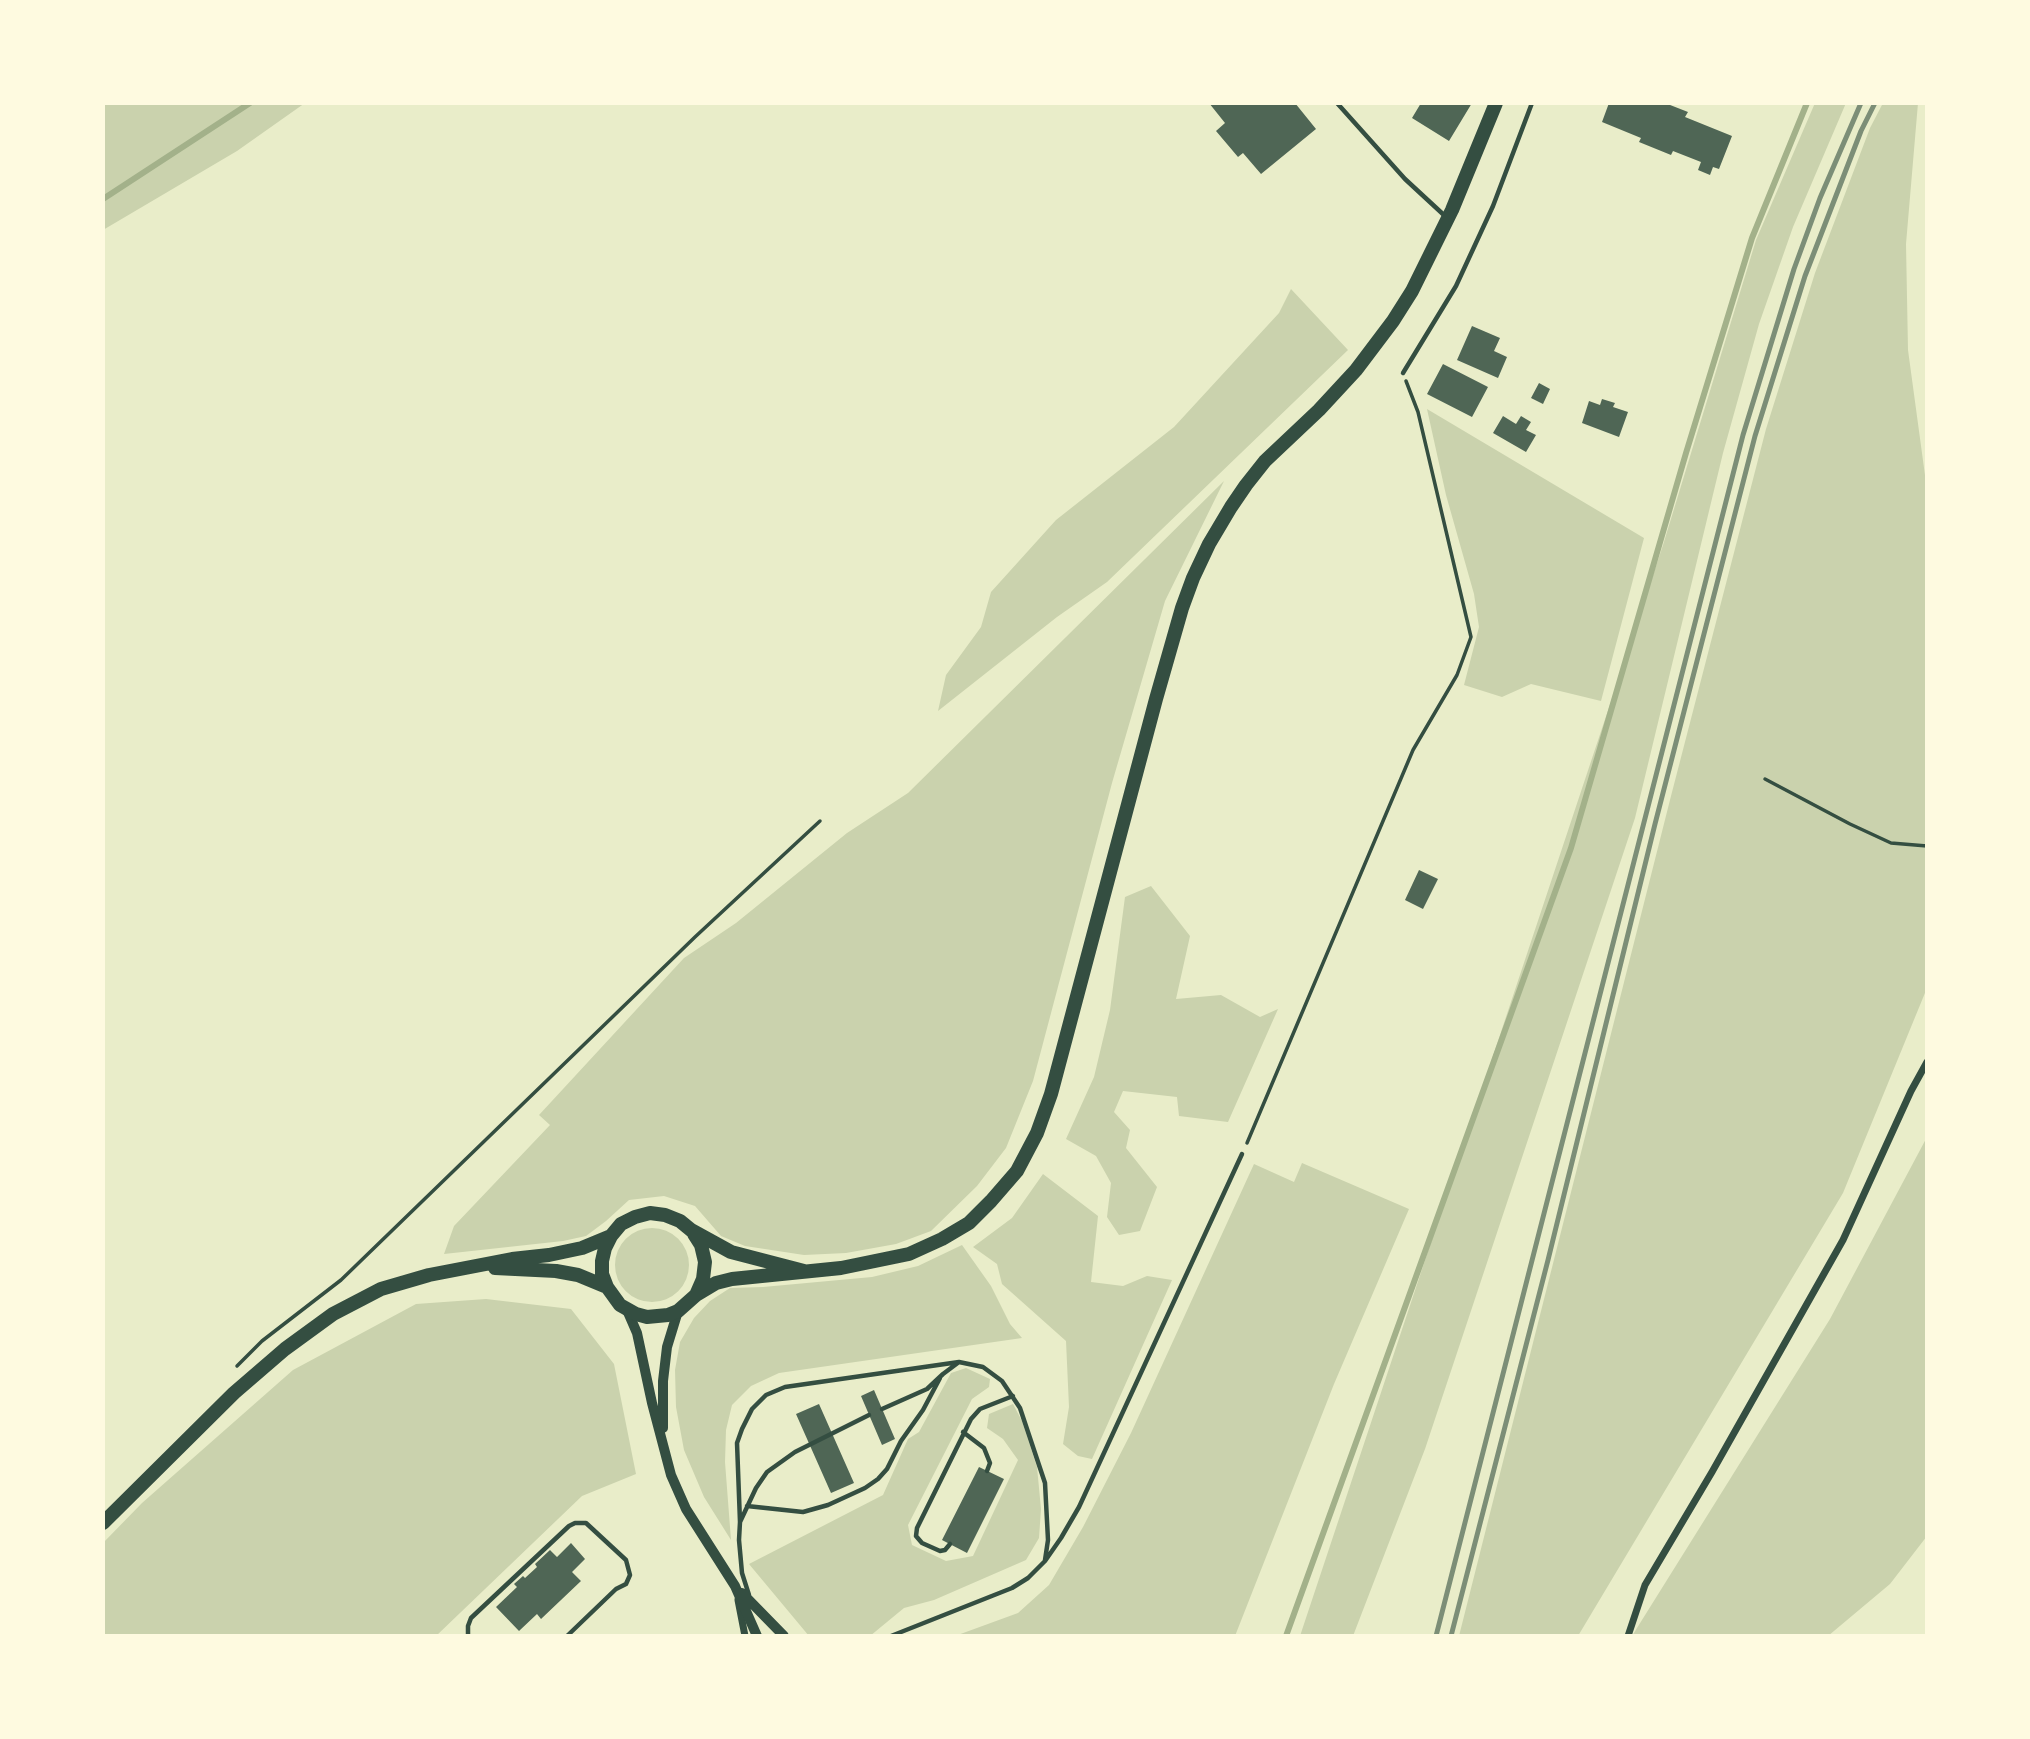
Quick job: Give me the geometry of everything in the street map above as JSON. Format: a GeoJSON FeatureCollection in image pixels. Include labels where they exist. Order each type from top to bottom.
{"type":"FeatureCollection","features":[{"type":"Feature","properties":{"kind":"main road"},"geometry":{"type":"LineString","coordinates":[[804,1271],[731,1252],[680,1221],[650,1213],[621,1224],[604,1248],[602,1261],[602,1275],[607,1287],[615,1300],[626,1310],[647,1317],[668,1315],[678,1311],[696,1295],[716,1283],[841,1268],[909,1254],[969,1223],[1017,1171],[1037,1133],[1051,1094],[1159,686],[1193,578],[1209,544],[1246,485],[1265,461],[1338,390],[1374,348],[1412,291],[1448,219],[1496,103]]}},
{"type":"Feature","properties":{"kind":"main road"},"geometry":{"type":"LineString","coordinates":[[691,1230],[701,1245],[705,1262],[703,1279],[696,1295]]}},
{"type":"Feature","properties":{"kind":"main road"},"geometry":{"type":"LineString","coordinates":[[103,1523],[234,1393],[285,1349],[333,1314],[381,1289],[429,1275],[582,1248],[611,1236]]}},
{"type":"Feature","properties":{"kind":"main road"},"geometry":{"type":"LineString","coordinates":[[476,1267],[556,1271],[578,1275],[607,1287]]}},
{"type":"Feature","properties":{"kind":"street"},"geometry":{"type":"LineString","coordinates":[[1628,1636],[1645,1585],[1843,1240],[1927,1062]]}},
{"type":"Feature","properties":{"kind":"street"},"geometry":{"type":"LineString","coordinates":[[626,1310],[637,1333],[671,1475],[685,1509],[735,1586],[757,1636]]}},
{"type":"Feature","properties":{"kind":"street"},"geometry":{"type":"LineString","coordinates":[[663,1442],[663,1381],[667,1347],[678,1311]]}},
{"type":"Feature","properties":{"kind":"street"},"geometry":{"type":"LineString","coordinates":[[735,1586],[784,1636]]}},
{"type":"Feature","properties":{"kind":"street"},"geometry":{"type":"LineString","coordinates":[[735,1586],[745,1636]]}},
{"type":"Feature","properties":{"kind":"lane"},"geometry":{"type":"LineString","coordinates":[[1337,103],[1405,179],[1448,219]]}},
{"type":"Feature","properties":{"kind":"lane"},"geometry":{"type":"LineString","coordinates":[[1403,373],[1456,286],[1493,206],[1532,103]]}},
{"type":"Feature","properties":{"kind":"lane"},"geometry":{"type":"LineString","coordinates":[[891,1636],[1013,1588],[1045,1561],[1079,1507],[1242,1154]]}},
{"type":"Feature","properties":{"kind":"lane"},"geometry":{"type":"LineString","coordinates":[[751,1603],[742,1573],[738,1540],[740,1522],[737,1443],[752,1409],[766,1395],[785,1387],[959,1362],[984,1367],[1002,1381],[1020,1408],[1045,1483],[1048,1540],[1045,1561]]}},
{"type":"Feature","properties":{"kind":"lane"},"geometry":{"type":"LineString","coordinates":[[882,1409],[927,1390],[959,1362]]}},
{"type":"Feature","properties":{"kind":"lane"},"geometry":{"type":"LineString","coordinates":[[747,1506],[803,1512],[828,1505],[865,1488],[887,1469],[943,1374]]}},
{"type":"Feature","properties":{"kind":"lane"},"geometry":{"type":"LineString","coordinates":[[950,1544],[940,1551],[922,1543],[916,1536],[916,1528],[971,1419],[980,1409],[1013,1396]]}},
{"type":"Feature","properties":{"kind":"lane"},"geometry":{"type":"LineString","coordinates":[[740,1522],[767,1472],[795,1452],[869,1415]]}},
{"type":"Feature","properties":{"kind":"lane"},"geometry":{"type":"LineString","coordinates":[[963,1432],[984,1448],[990,1463],[987,1471]]}},
{"type":"Feature","properties":{"kind":"lane"},"geometry":{"type":"LineString","coordinates":[[468,1636],[471,1618],[569,1526],[582,1522],[591,1525],[626,1560],[630,1575],[626,1584],[616,1589],[567,1636]]}},
{"type":"Feature","properties":{"kind":"path"},"geometry":{"type":"LineString","coordinates":[[1242,1154],[1413,750],[1457,675],[1471,637],[1418,412],[1403,373]]}},
{"type":"Feature","properties":{"kind":"path"},"geometry":{"type":"LineString","coordinates":[[1765,779],[1891,843],[1927,846]]}},
{"type":"Feature","properties":{"kind":"path"},"geometry":{"type":"LineString","coordinates":[[230,1373],[262,1341],[341,1280],[695,937],[820,821]]}},
{"type":"Feature","properties":{"kind":"green space"},"geometry":{"type":"Polygon","coordinates":[[[103,103],[305,103],[237,151],[103,230],[103,103]]]}},
{"type":"Feature","properties":{"kind":"green space"},"geometry":{"type":"Polygon","coordinates":[[[1815,103],[1846,103],[1793,227],[1759,324],[1723,453],[1635,818],[1425,1449],[1353,1636],[1300,1636],[1663,545],[1756,240],[1815,103]]]}},
{"type":"Feature","properties":{"kind":"green space"},"geometry":{"type":"Polygon","coordinates":[[[1883,103],[1918,103],[1906,244],[1908,350],[1927,490],[1927,988],[1843,1193],[1578,1636],[1459,1636],[1766,429],[1815,273],[1870,128],[1883,103]]]}},
{"type":"Feature","properties":{"kind":"green space"},"geometry":{"type":"Polygon","coordinates":[[[1291,289],[1348,350],[1107,582],[1057,617],[938,711],[946,675],[981,627],[991,592],[1056,520],[1174,427],[1279,313],[1291,289]]]}},
{"type":"Feature","properties":{"kind":"green space"},"geometry":{"type":"Polygon","coordinates":[[[1427,409],[1644,538],[1601,701],[1531,684],[1502,697],[1464,685],[1479,627],[1474,594],[1446,495],[1427,409]]]}},
{"type":"Feature","properties":{"kind":"green space"},"geometry":{"type":"Polygon","coordinates":[[[1224,481],[1165,601],[1112,783],[1033,1081],[1006,1148],[977,1186],[931,1231],[896,1244],[846,1253],[804,1255],[745,1246],[721,1236],[695,1206],[664,1196],[629,1200],[586,1236],[444,1254],[454,1226],[550,1125],[539,1115],[684,958],[736,923],[847,833],[908,793],[1224,481]]]}},
{"type":"Feature","properties":{"kind":"green space"},"geometry":{"type":"Polygon","coordinates":[[[1151,886],[1190,936],[1176,999],[1221,995],[1260,1017],[1278,1009],[1228,1122],[1179,1116],[1177,1097],[1123,1091],[1114,1112],[1130,1130],[1126,1148],[1157,1187],[1140,1231],[1119,1235],[1107,1217],[1111,1183],[1096,1156],[1066,1139],[1094,1077],[1110,1010],[1125,897],[1151,886]]]}},
{"type":"Feature","properties":{"kind":"green space"},"geometry":{"type":"Polygon","coordinates":[[[1927,1137],[1927,1536],[1890,1584],[1828,1636],[1632,1636],[1830,1319],[1927,1137]]]}},
{"type":"Feature","properties":{"kind":"green space"},"geometry":{"type":"Polygon","coordinates":[[[1302,1163],[1409,1209],[1334,1384],[1235,1636],[955,1636],[1018,1613],[1049,1585],[1083,1527],[1131,1433],[1254,1164],[1294,1182],[1302,1163]]]}},
{"type":"Feature","properties":{"kind":"green space"},"geometry":{"type":"Polygon","coordinates":[[[1043,1174],[1098,1216],[1091,1282],[1123,1286],[1147,1276],[1172,1280],[1092,1459],[1078,1456],[1063,1444],[1069,1407],[1066,1341],[1002,1284],[997,1264],[973,1247],[1012,1218],[1043,1174]]]}},
{"type":"Feature","properties":{"kind":"green space"},"geometry":{"type":"Polygon","coordinates":[[[645,1228],[659,1228],[673,1234],[683,1244],[689,1265],[687,1279],[673,1296],[659,1302],[645,1302],[631,1296],[621,1286],[615,1272],[615,1258],[621,1244],[631,1234],[645,1228]]]}},
{"type":"Feature","properties":{"kind":"green space"},"geometry":{"type":"Polygon","coordinates":[[[962,1245],[991,1286],[1010,1324],[1022,1338],[779,1373],[751,1386],[732,1405],[726,1430],[725,1462],[731,1540],[704,1497],[684,1450],[676,1407],[675,1370],[680,1342],[694,1318],[710,1301],[730,1288],[872,1277],[918,1266],[962,1245]]]}},
{"type":"Feature","properties":{"kind":"green space"},"geometry":{"type":"Polygon","coordinates":[[[486,1299],[571,1309],[614,1364],[636,1474],[582,1496],[436,1636],[103,1636],[103,1543],[142,1503],[293,1370],[416,1304],[486,1299]]]}},
{"type":"Feature","properties":{"kind":"green space"},"geometry":{"type":"Polygon","coordinates":[[[966,1368],[990,1379],[989,1387],[972,1399],[908,1525],[912,1545],[946,1561],[973,1556],[1018,1460],[1003,1439],[987,1428],[989,1414],[1013,1404],[1022,1421],[1037,1467],[1041,1509],[1039,1538],[1026,1560],[934,1600],[904,1608],[870,1636],[809,1636],[749,1564],[883,1495],[908,1439],[919,1432],[951,1373],[966,1368]]]}},
{"type":"Feature","properties":{"kind":"building"},"geometry":{"type":"Polygon","coordinates":[[[1209,103],[1295,103],[1316,129],[1261,174],[1243,153],[1238,157],[1216,131],[1225,123],[1209,103]]]}},
{"type":"Feature","properties":{"kind":"building"},"geometry":{"type":"Polygon","coordinates":[[[1421,103],[1472,103],[1449,141],[1412,118],[1421,103]]]}},
{"type":"Feature","properties":{"kind":"building"},"geometry":{"type":"Polygon","coordinates":[[[1609,103],[1665,103],[1688,112],[1685,117],[1732,136],[1719,169],[1713,167],[1710,175],[1698,170],[1701,162],[1673,151],[1671,155],[1639,142],[1641,138],[1602,122],[1609,103]]]}},
{"type":"Feature","properties":{"kind":"building"},"geometry":{"type":"Polygon","coordinates":[[[1472,326],[1500,338],[1494,351],[1507,357],[1498,378],[1457,360],[1472,326]]]}},
{"type":"Feature","properties":{"kind":"building"},"geometry":{"type":"Polygon","coordinates":[[[1443,364],[1488,387],[1472,417],[1427,394],[1443,364]]]}},
{"type":"Feature","properties":{"kind":"building"},"geometry":{"type":"Polygon","coordinates":[[[1539,383],[1550,389],[1543,404],[1531,398],[1539,383]]]}},
{"type":"Feature","properties":{"kind":"building"},"geometry":{"type":"Polygon","coordinates":[[[1602,399],[1615,403],[1613,407],[1628,412],[1619,437],[1582,423],[1589,401],[1600,405],[1602,399]]]}},
{"type":"Feature","properties":{"kind":"building"},"geometry":{"type":"Polygon","coordinates":[[[1503,416],[1516,424],[1521,416],[1531,422],[1526,430],[1536,435],[1526,452],[1493,433],[1503,416]]]}},
{"type":"Feature","properties":{"kind":"building"},"geometry":{"type":"Polygon","coordinates":[[[1419,870],[1438,879],[1423,909],[1405,900],[1419,870]]]}},
{"type":"Feature","properties":{"kind":"building"},"geometry":{"type":"Polygon","coordinates":[[[874,1390],[895,1439],[882,1445],[861,1396],[874,1390]]]}},
{"type":"Feature","properties":{"kind":"building"},"geometry":{"type":"Polygon","coordinates":[[[819,1404],[854,1483],[831,1493],[796,1414],[819,1404]]]}},
{"type":"Feature","properties":{"kind":"building"},"geometry":{"type":"Polygon","coordinates":[[[979,1467],[1004,1479],[967,1553],[942,1540],[979,1467]]]}},
{"type":"Feature","properties":{"kind":"building"},"geometry":{"type":"Polygon","coordinates":[[[571,1543],[585,1559],[572,1572],[581,1581],[541,1619],[537,1614],[519,1631],[496,1607],[517,1587],[514,1584],[537,1567],[535,1564],[550,1550],[557,1557],[571,1543]]]}},
{"type":"Feature","properties":{"kind":"waterway"},"geometry":{"type":"LineString","coordinates":[[103,199],[250,103]]}},
{"type":"Feature","properties":{"kind":"waterway"},"geometry":{"type":"LineString","coordinates":[[1286,1636],[1571,848],[1686,453],[1752,238],[1807,103]]}},
{"type":"Feature","properties":{"kind":"railway"},"geometry":{"type":"LineString","coordinates":[[1436,1636],[1743,435],[1794,269],[1820,198],[1861,103]]}},
{"type":"Feature","properties":{"kind":"railway"},"geometry":{"type":"LineString","coordinates":[[1451,1636],[1755,436],[1805,276],[1861,131],[1875,103]]}}]}
